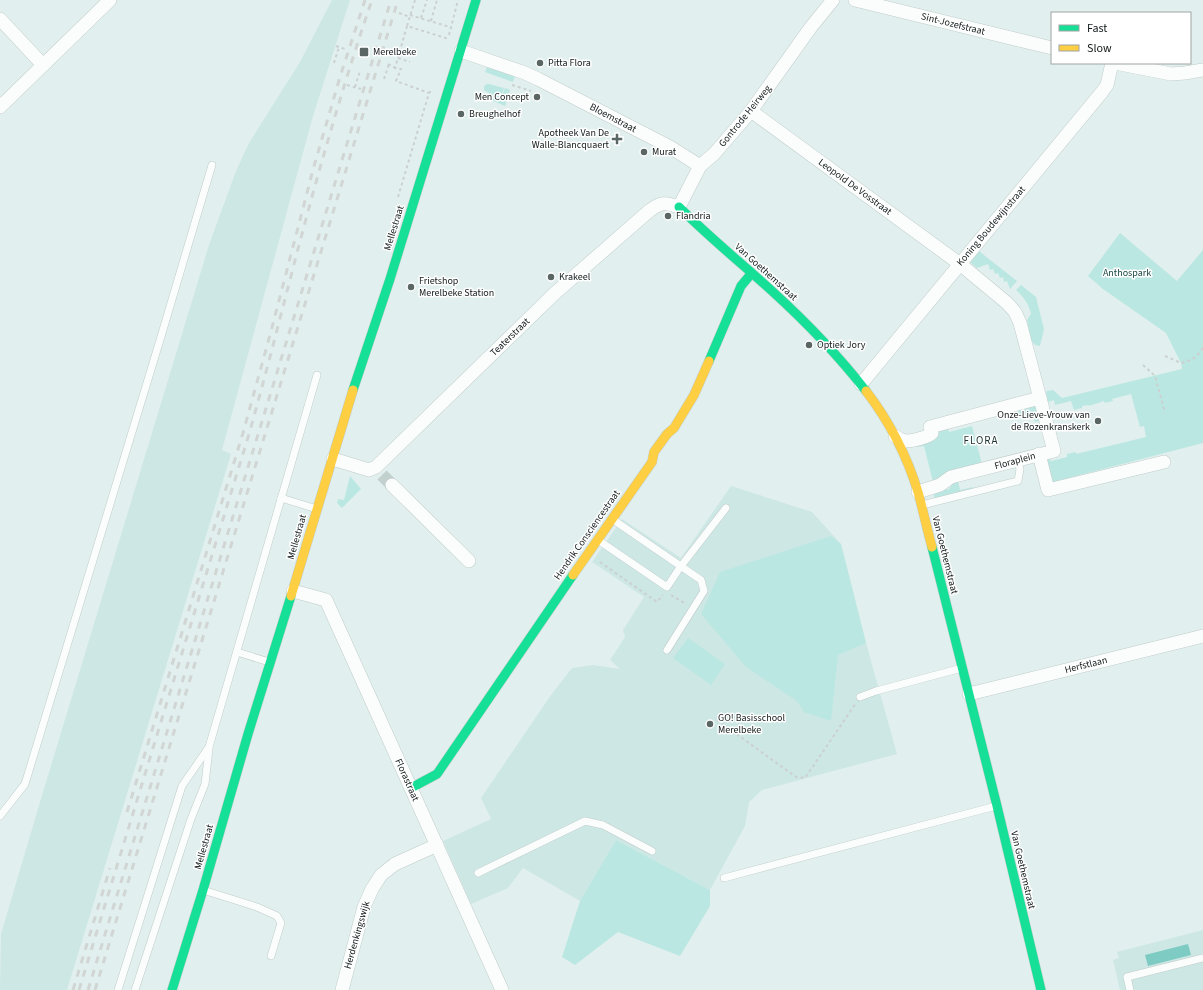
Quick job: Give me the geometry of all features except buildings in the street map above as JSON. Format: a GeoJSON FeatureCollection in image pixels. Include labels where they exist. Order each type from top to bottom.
{"type":"FeatureCollection","features":[{"type":"Feature","properties":{"kind":"street"},"geometry":{"type":"LineString","coordinates":[[0,107],[110,0]]}},
{"type":"Feature","properties":{"kind":"street","name":"Mellestraat"},"geometry":{"type":"LineString","coordinates":[[172,990],[317,509],[476,0]]}},
{"type":"Feature","properties":{"kind":"street","name":"Gontrode Heirweg"},"geometry":{"type":"LineString","coordinates":[[679,207],[700,166],[714,154],[751,111],[811,27],[833,0]]}},
{"type":"Feature","properties":{"kind":"street","name":"Sint-Jozefstraat"},"geometry":{"type":"LineString","coordinates":[[855,0],[1051,48]]}},
{"type":"Feature","properties":{"kind":"street"},"geometry":{"type":"LineString","coordinates":[[0,19],[43,65]]}},
{"type":"Feature","properties":{"kind":"street","name":"Bloemstraat"},"geometry":{"type":"LineString","coordinates":[[461,51],[525,72],[670,147],[700,166]]}},
{"type":"Feature","properties":{"kind":"street","name":"Koning Boudewijnstraat"},"geometry":{"type":"LineString","coordinates":[[861,384],[1102,92],[1106,85],[1112,64]]}},
{"type":"Feature","properties":{"kind":"street"},"geometry":{"type":"LineString","coordinates":[[1120,64],[1172,74],[1203,70]]}},
{"type":"Feature","properties":{"kind":"street","name":"Leopold De Vosstraat"},"geometry":{"type":"LineString","coordinates":[[751,111],[960,264],[1008,304],[1015,312],[1020,323],[1039,394]]}},
{"type":"Feature","properties":{"kind":"street","name":"Teaterstraat"},"geometry":{"type":"LineString","coordinates":[[333,459],[369,470],[379,471],[554,294],[657,205],[666,203],[679,207]]}},
{"type":"Feature","properties":{"kind":"street","name":"Van Goethemstraat"},"geometry":{"type":"LineString","coordinates":[[679,207],[818,335],[861,384],[895,436],[909,466],[918,492],[969,694],[1041,990]]}},
{"type":"Feature","properties":{"kind":"street","name":"Hendrik Consciencestraat"},"geometry":{"type":"LineString","coordinates":[[411,788],[437,774],[652,462],[654,452],[667,434],[674,428],[689,404],[710,360],[741,286],[751,274]]}},
{"type":"Feature","properties":{"kind":"street"},"geometry":{"type":"LineString","coordinates":[[895,436],[906,441],[930,436],[932,433],[930,427],[1039,394]]}},
{"type":"Feature","properties":{"kind":"street","name":"Floraplein"},"geometry":{"type":"LineString","coordinates":[[918,492],[940,485],[951,477],[1054,451],[1039,394]]}},
{"type":"Feature","properties":{"kind":"street"},"geometry":{"type":"LineString","coordinates":[[1040,454],[1048,490],[1164,462]]}},
{"type":"Feature","properties":{"kind":"street"},"geometry":{"type":"LineString","coordinates":[[392,486],[469,560]]}},
{"type":"Feature","properties":{"kind":"street","name":"Florastraat"},"geometry":{"type":"LineString","coordinates":[[293,591],[326,600],[502,990]]}},
{"type":"Feature","properties":{"kind":"street","name":"Herfstlaan"},"geometry":{"type":"LineString","coordinates":[[969,694],[1203,636]]}},
{"type":"Feature","properties":{"kind":"street","name":"Herdenkingswijk"},"geometry":{"type":"LineString","coordinates":[[342,990],[364,907],[372,889],[381,875],[395,864],[437,845]]}},
{"type":"Feature","properties":{"kind":"lane"},"geometry":{"type":"LineString","coordinates":[[0,816],[25,784],[212,165]]}},
{"type":"Feature","properties":{"kind":"lane"},"geometry":{"type":"LineString","coordinates":[[135,990],[191,819],[205,784],[209,747],[317,375]]}},
{"type":"Feature","properties":{"kind":"lane"},"geometry":{"type":"LineString","coordinates":[[921,505],[1018,482],[1020,469],[1017,460]]}},
{"type":"Feature","properties":{"kind":"lane"},"geometry":{"type":"LineString","coordinates":[[281,498],[317,509]]}},
{"type":"Feature","properties":{"kind":"lane"},"geometry":{"type":"LineString","coordinates":[[597,540],[667,587],[681,566],[726,508]]}},
{"type":"Feature","properties":{"kind":"lane"},"geometry":{"type":"LineString","coordinates":[[612,519],[701,580],[704,591],[667,650]]}},
{"type":"Feature","properties":{"kind":"lane"},"geometry":{"type":"LineString","coordinates":[[237,652],[271,663]]}},
{"type":"Feature","properties":{"kind":"lane"},"geometry":{"type":"LineString","coordinates":[[860,697],[876,691],[962,668]]}},
{"type":"Feature","properties":{"kind":"lane"},"geometry":{"type":"LineString","coordinates":[[118,990],[182,786],[209,747]]}},
{"type":"Feature","properties":{"kind":"lane"},"geometry":{"type":"LineString","coordinates":[[724,878],[997,806]]}},
{"type":"Feature","properties":{"kind":"lane"},"geometry":{"type":"LineString","coordinates":[[478,873],[584,821],[603,825],[652,851]]}},
{"type":"Feature","properties":{"kind":"lane"},"geometry":{"type":"LineString","coordinates":[[203,890],[257,907],[277,916],[281,923],[271,956]]}},
{"type":"Feature","properties":{"kind":"lane"},"geometry":{"type":"LineString","coordinates":[[1130,990],[1127,978],[1203,958]]}},
{"type":"Feature","properties":{"kind":"path"},"geometry":{"type":"LineString","coordinates":[[395,68],[415,0]]}},
{"type":"Feature","properties":{"kind":"path"},"geometry":{"type":"LineString","coordinates":[[421,18],[427,0]]}},
{"type":"Feature","properties":{"kind":"path"},"geometry":{"type":"LineString","coordinates":[[431,21],[437,0]]}},
{"type":"Feature","properties":{"kind":"path"},"geometry":{"type":"LineString","coordinates":[[399,13],[450,27]]}},
{"type":"Feature","properties":{"kind":"path"},"geometry":{"type":"LineString","coordinates":[[407,26],[449,39]]}},
{"type":"Feature","properties":{"kind":"path"},"geometry":{"type":"LineString","coordinates":[[336,46],[345,49]]}},
{"type":"Feature","properties":{"kind":"path"},"geometry":{"type":"LineString","coordinates":[[334,63],[339,47]]}},
{"type":"Feature","properties":{"kind":"path"},"geometry":{"type":"LineString","coordinates":[[398,58],[410,62]]}},
{"type":"Feature","properties":{"kind":"path"},"geometry":{"type":"LineString","coordinates":[[384,79],[389,64],[395,68],[401,69],[396,81],[429,93]]}},
{"type":"Feature","properties":{"kind":"path"},"geometry":{"type":"LineString","coordinates":[[355,87],[360,71]]}},
{"type":"Feature","properties":{"kind":"path"},"geometry":{"type":"LineString","coordinates":[[348,85],[361,89]]}},
{"type":"Feature","properties":{"kind":"path"},"geometry":{"type":"LineString","coordinates":[[504,109],[511,112]]}},
{"type":"Feature","properties":{"kind":"path"},"geometry":{"type":"LineString","coordinates":[[1165,356],[1181,363],[1196,357],[1203,348]]}},
{"type":"Feature","properties":{"kind":"path"},"geometry":{"type":"LineString","coordinates":[[1143,365],[1155,376],[1165,413]]}},
{"type":"Feature","properties":{"kind":"path"},"geometry":{"type":"LineString","coordinates":[[596,559],[657,602],[666,592],[693,608]]}},
{"type":"Feature","properties":{"kind":"path"},"geometry":{"type":"LineString","coordinates":[[717,720],[796,777],[805,778],[860,697]]}},
{"type":"Feature","properties":{"kind":"shaded area"},"geometry":{"type":"Polygon","coordinates":[[[332,0],[350,0],[313,116],[222,450],[231,454],[67,990],[0,990],[1,934],[209,245],[236,171],[249,143],[300,62],[332,0]]]}},
{"type":"Feature","properties":{"kind":"shaded area","name":"GO! Basisschool Merelbeke"},"geometry":{"type":"Polygon","coordinates":[[[731,486],[812,512],[841,544],[866,643],[897,754],[762,790],[749,802],[745,826],[710,890],[616,840],[580,901],[523,868],[508,888],[471,904],[443,841],[491,819],[481,798],[551,695],[572,668],[593,665],[620,669],[610,660],[625,637],[623,630],[644,597],[592,562],[622,519],[681,558],[731,486]]]}},
{"type":"Feature","properties":{"kind":"shaded area"},"geometry":{"type":"Polygon","coordinates":[[[1203,930],[1203,990],[1120,990],[1113,960],[1119,958],[1117,952],[1203,930]]]}},
{"type":"Feature","properties":{"kind":"green space"},"geometry":{"type":"Polygon","coordinates":[[[487,67],[515,76],[513,82],[485,72],[487,67]]]}},
{"type":"Feature","properties":{"kind":"green space"},"geometry":{"type":"Polygon","coordinates":[[[487,84],[504,88],[501,98],[505,88],[510,90],[505,106],[491,100],[490,94],[484,90],[484,86],[487,84]]]}},
{"type":"Feature","properties":{"kind":"green space","name":"Anthospark"},"geometry":{"type":"Polygon","coordinates":[[[1120,233],[1177,281],[1203,250],[1203,443],[1053,482],[1046,459],[1049,458],[1051,461],[1067,457],[1067,454],[1076,452],[1076,454],[1146,437],[1144,426],[1140,427],[1131,394],[1112,399],[1113,401],[1105,403],[1104,401],[1089,406],[1082,406],[1082,408],[1074,410],[1071,401],[1055,405],[1054,400],[1048,402],[1047,391],[1053,390],[1062,398],[1182,369],[1181,363],[1166,333],[1103,289],[1088,276],[1120,233]]]}},
{"type":"Feature","properties":{"kind":"green space"},"geometry":{"type":"Polygon","coordinates":[[[975,248],[1017,281],[1010,289],[1007,281],[1004,282],[1003,277],[1000,278],[998,273],[995,274],[993,269],[990,270],[988,264],[977,268],[970,262],[975,248]]]}},
{"type":"Feature","properties":{"kind":"green space"},"geometry":{"type":"Polygon","coordinates":[[[1021,285],[1036,297],[1044,329],[1040,346],[1035,345],[1031,340],[1027,320],[1031,314],[1024,298],[1016,290],[1021,285]]]}},
{"type":"Feature","properties":{"kind":"green space"},"geometry":{"type":"Polygon","coordinates":[[[1036,404],[1039,421],[1035,422],[1032,412],[1006,419],[1004,417],[1003,413],[1016,412],[1036,404]]]}},
{"type":"Feature","properties":{"kind":"green space"},"geometry":{"type":"Polygon","coordinates":[[[947,425],[949,432],[972,426],[982,464],[933,482],[924,446],[916,446],[932,428],[947,425]]]}},
{"type":"Feature","properties":{"kind":"green space"},"geometry":{"type":"Polygon","coordinates":[[[350,476],[361,489],[342,508],[337,503],[338,499],[344,500],[350,476]]]}},
{"type":"Feature","properties":{"kind":"green space"},"geometry":{"type":"Polygon","coordinates":[[[958,481],[960,490],[973,487],[973,490],[935,498],[935,492],[949,489],[954,482],[958,481]]]}},
{"type":"Feature","properties":{"kind":"green space"},"geometry":{"type":"Polygon","coordinates":[[[831,536],[841,544],[866,643],[838,655],[831,721],[804,712],[797,701],[746,667],[701,614],[720,572],[831,536]]]}},
{"type":"Feature","properties":{"kind":"green space"},"geometry":{"type":"Polygon","coordinates":[[[688,638],[725,664],[711,685],[673,658],[688,638]]]}},
{"type":"Feature","properties":{"kind":"green space"},"geometry":{"type":"Polygon","coordinates":[[[616,840],[710,890],[710,906],[680,956],[618,932],[575,965],[562,957],[580,901],[616,840]]]}},
{"type":"Feature","properties":{"kind":"water"},"geometry":{"type":"Polygon","coordinates":[[[1188,944],[1191,955],[1148,966],[1145,955],[1188,944]]]}},
{"type":"Feature","properties":{"kind":"tunnel"},"geometry":{"type":"LineString","coordinates":[[382,475],[392,485]]}},
{"type":"Feature","properties":{"kind":"railway"},"geometry":{"type":"LineString","coordinates":[[127,812],[243,433],[314,166],[340,77],[365,0]]}},
{"type":"Feature","properties":{"kind":"railway"},"geometry":{"type":"LineString","coordinates":[[79,990],[249,434],[320,168],[372,0]]}},
{"type":"Feature","properties":{"kind":"railway"},"geometry":{"type":"LineString","coordinates":[[88,990],[391,0]]}},
{"type":"Feature","properties":{"kind":"railway"},"geometry":{"type":"LineString","coordinates":[[95,990],[398,0]]}},
{"type":"Feature","properties":{"kind":"railway"},"geometry":{"type":"LineString","coordinates":[[73,990],[110,868]]}},
{"type":"Feature","properties":{"kind":"traffic: fast"},"geometry":{"type":"LineString","coordinates":[[353,390],[390,279],[476,0]]}},
{"type":"Feature","properties":{"kind":"traffic: fast"},"geometry":{"type":"LineString","coordinates":[[679,207],[797,315],[833,352],[866,391]]}},
{"type":"Feature","properties":{"kind":"traffic: fast"},"geometry":{"type":"LineString","coordinates":[[709,361],[741,286],[751,274]]}},
{"type":"Feature","properties":{"kind":"traffic: fast"},"geometry":{"type":"LineString","coordinates":[[932,547],[997,806],[1041,990]]}},
{"type":"Feature","properties":{"kind":"traffic: fast"},"geometry":{"type":"LineString","coordinates":[[411,788],[437,774],[573,575]]}},
{"type":"Feature","properties":{"kind":"traffic: fast"},"geometry":{"type":"LineString","coordinates":[[172,990],[203,890],[248,734],[291,596]]}},
{"type":"Feature","properties":{"kind":"traffic: slow"},"geometry":{"type":"LineString","coordinates":[[573,575],[652,462],[654,452],[667,434],[674,428],[694,395],[709,361]]}},
{"type":"Feature","properties":{"kind":"traffic: slow"},"geometry":{"type":"LineString","coordinates":[[291,596],[353,390]]}},
{"type":"Feature","properties":{"kind":"traffic: slow"},"geometry":{"type":"LineString","coordinates":[[866,391],[890,427],[903,452],[918,492],[932,547]]}},
{"type":"Feature","properties":{"kind":"place","name":"Merelbeke"},"geometry":{"type":"Point","coordinates":[364,52]}},
{"type":"Feature","properties":{"kind":"place","name":"Pitta Flora"},"geometry":{"type":"Point","coordinates":[540,63]}},
{"type":"Feature","properties":{"kind":"place","name":"Men Concept"},"geometry":{"type":"Point","coordinates":[537,97]}},
{"type":"Feature","properties":{"kind":"place","name":"Breughelhof"},"geometry":{"type":"Point","coordinates":[461,114]}},
{"type":"Feature","properties":{"kind":"place","name":"Apotheek Van De Walle-Blancquaert"},"geometry":{"type":"Point","coordinates":[617,139]}},
{"type":"Feature","properties":{"kind":"place","name":"Murat"},"geometry":{"type":"Point","coordinates":[644,152]}},
{"type":"Feature","properties":{"kind":"place","name":"Flandria"},"geometry":{"type":"Point","coordinates":[668,216]}},
{"type":"Feature","properties":{"kind":"place","name":"Krakeel"},"geometry":{"type":"Point","coordinates":[551,277]}},
{"type":"Feature","properties":{"kind":"place","name":"Frietshop Merelbeke Station"},"geometry":{"type":"Point","coordinates":[411,287]}},
{"type":"Feature","properties":{"kind":"place","name":"Optiek Jory"},"geometry":{"type":"Point","coordinates":[809,345]}},
{"type":"Feature","properties":{"kind":"place","name":"Onze-Lieve-Vrouw van de Rozenkranskerk"},"geometry":{"type":"Point","coordinates":[1098,421]}},
{"type":"Feature","properties":{"kind":"place","name":"GO! Basisschool Merelbeke"},"geometry":{"type":"Point","coordinates":[710,724]}},
{"type":"Feature","properties":{"kind":"district","name":"FLORA"},"geometry":{"type":"Point","coordinates":[981,440]}}]}
